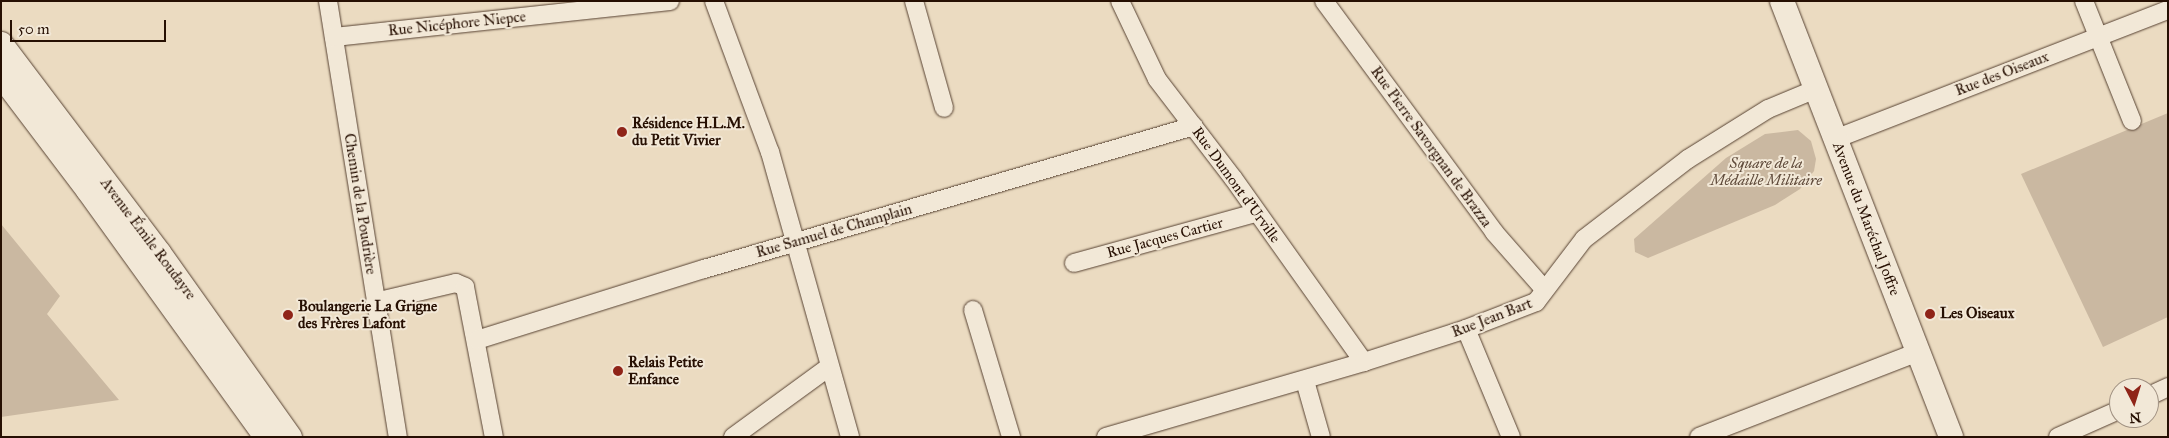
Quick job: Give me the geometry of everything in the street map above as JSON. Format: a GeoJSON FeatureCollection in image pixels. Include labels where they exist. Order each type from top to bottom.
{"type":"FeatureCollection","features":[{"type":"Feature","properties":{"kind":"street","name":"Chemin de la Poudrière"},"geometry":{"type":"LineString","coordinates":[[328,1],[398,437]]}},
{"type":"Feature","properties":{"kind":"street","name":"Rue Nicéphore Niepce"},"geometry":{"type":"LineString","coordinates":[[334,37],[670,1]]}},
{"type":"Feature","properties":{"kind":"street"},"geometry":{"type":"LineString","coordinates":[[714,1],[760,121],[798,242],[829,367],[850,437]]}},
{"type":"Feature","properties":{"kind":"street"},"geometry":{"type":"LineString","coordinates":[[914,1],[944,108]]}},
{"type":"Feature","properties":{"kind":"street","name":"Rue Dumont d'Urville"},"geometry":{"type":"LineString","coordinates":[[1120,1],[1157,78],[1194,126],[1364,362]]}},
{"type":"Feature","properties":{"kind":"street","name":"Rue Pierre Savorgnan de Brazza"},"geometry":{"type":"LineString","coordinates":[[1324,1],[1494,232],[1544,289]]}},
{"type":"Feature","properties":{"kind":"street","name":"Avenue du Maréchal Joffre"},"geometry":{"type":"LineString","coordinates":[[1782,1],[1951,437]]}},
{"type":"Feature","properties":{"kind":"street"},"geometry":{"type":"LineString","coordinates":[[2084,1],[2132,120]]}},
{"type":"Feature","properties":{"kind":"street","name":"Rue des Oiseaux"},"geometry":{"type":"LineString","coordinates":[[1835,140],[2168,10]]}},
{"type":"Feature","properties":{"kind":"street","name":"Avenue Émile Roudayre"},"geometry":{"type":"LineString","coordinates":[[1,44],[57,133],[266,437]]}},
{"type":"Feature","properties":{"kind":"street","name":"Avenue Émile Roudayre"},"geometry":{"type":"LineString","coordinates":[[1,75],[57,133],[159,253],[290,437]]}},
{"type":"Feature","properties":{"kind":"street","name":"Rue Jean Bart"},"geometry":{"type":"LineString","coordinates":[[1106,437],[1145,432],[1466,330],[1536,302],[1544,289],[1584,239],[1688,159],[1768,110],[1816,89]]}},
{"type":"Feature","properties":{"kind":"street","name":"Rue Samuel de Champlain"},"geometry":{"type":"LineString","coordinates":[[476,340],[798,242],[1194,126]]}},
{"type":"Feature","properties":{"kind":"street","name":"Rue Jacques Cartier"},"geometry":{"type":"LineString","coordinates":[[1074,263],[1256,213]]}},
{"type":"Feature","properties":{"kind":"street"},"geometry":{"type":"LineString","coordinates":[[375,302],[456,283],[465,287],[494,437]]}},
{"type":"Feature","properties":{"kind":"street"},"geometry":{"type":"LineString","coordinates":[[973,310],[1011,437]]}},
{"type":"Feature","properties":{"kind":"street"},"geometry":{"type":"LineString","coordinates":[[1466,330],[1511,437]]}},
{"type":"Feature","properties":{"kind":"street"},"geometry":{"type":"LineString","coordinates":[[1699,437],[1918,352]]}},
{"type":"Feature","properties":{"kind":"street"},"geometry":{"type":"LineString","coordinates":[[733,437],[829,367]]}},
{"type":"Feature","properties":{"kind":"street"},"geometry":{"type":"LineString","coordinates":[[1305,381],[1321,437]]}},
{"type":"Feature","properties":{"kind":"street"},"geometry":{"type":"LineString","coordinates":[[2058,437],[2109,414]]}},
{"type":"Feature","properties":{"kind":"green space"},"geometry":{"type":"Polygon","coordinates":[[[2168,113],[2168,317],[2103,347],[2021,174],[2168,113]]]}},
{"type":"Feature","properties":{"kind":"green space","name":"Square de la Médaille Militaire"},"geometry":{"type":"Polygon","coordinates":[[[1798,130],[1811,141],[1816,159],[1814,171],[1800,189],[1775,205],[1648,258],[1635,252],[1634,239],[1726,158],[1765,134],[1798,130]]]}},
{"type":"Feature","properties":{"kind":"green space"},"geometry":{"type":"Polygon","coordinates":[[[1,224],[60,296],[47,314],[119,400],[1,417],[1,224]]]}},
{"type":"Feature","properties":{"kind":"place","name":"Résidence H.L.M. du Petit Vivier"},"geometry":{"type":"Point","coordinates":[622,132]}},
{"type":"Feature","properties":{"kind":"place","name":"Les Oiseaux"},"geometry":{"type":"Point","coordinates":[1930,314]}},
{"type":"Feature","properties":{"kind":"place","name":"Boulangerie La Grigne des Frères Lafont"},"geometry":{"type":"Point","coordinates":[288,315]}},
{"type":"Feature","properties":{"kind":"place","name":"Relais Petite Enfance"},"geometry":{"type":"Point","coordinates":[618,371]}}]}
